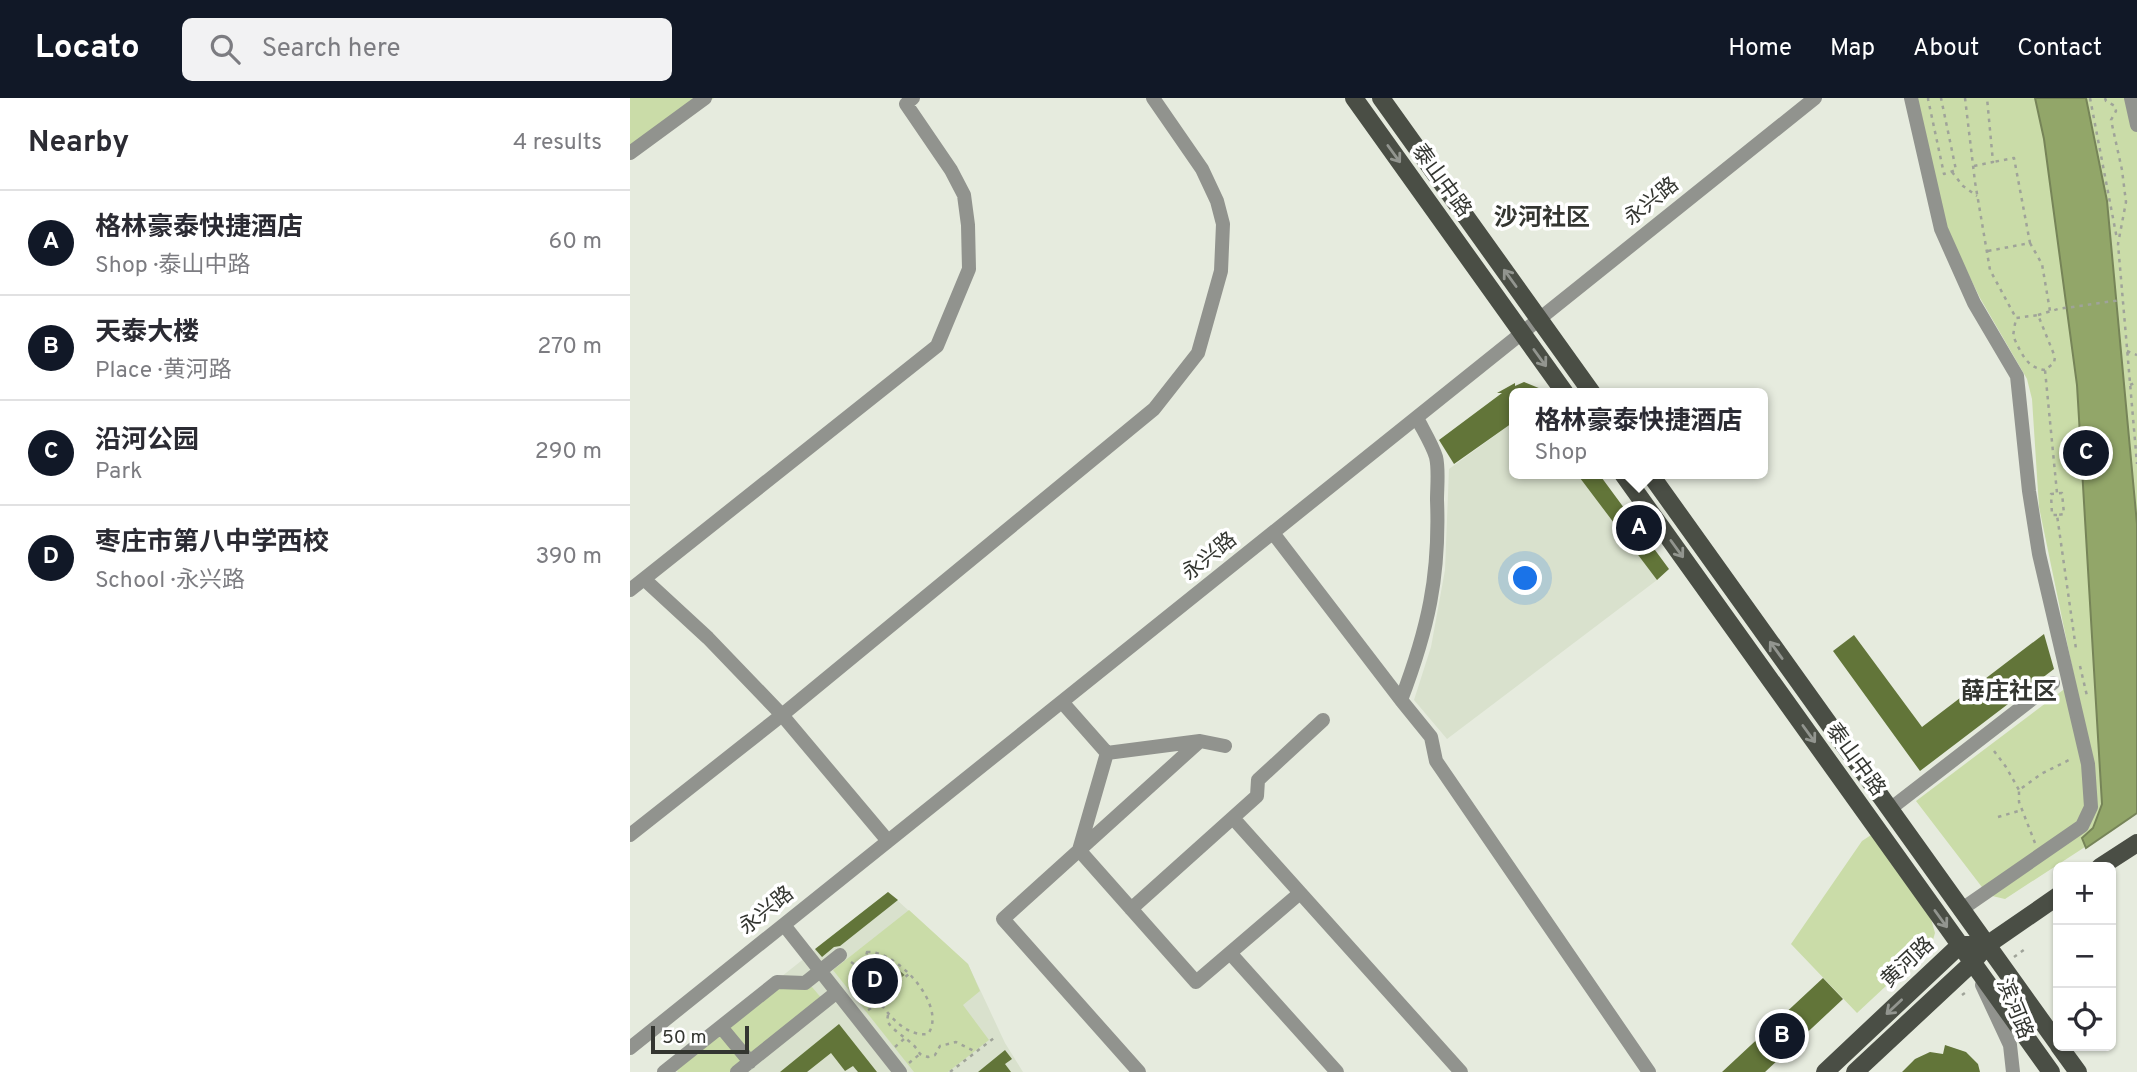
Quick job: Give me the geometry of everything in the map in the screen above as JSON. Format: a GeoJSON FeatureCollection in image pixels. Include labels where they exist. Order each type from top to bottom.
{"type":"FeatureCollection","features":[{"type":"Feature","properties":{"kind":"main road","name":"泰山中路"},"geometry":{"type":"LineString","coordinates":[[1354,98],[1561,388]]}},
{"type":"Feature","properties":{"kind":"main road","name":"泰山中路"},"geometry":{"type":"LineString","coordinates":[[1381,98],[1588,388]]}},
{"type":"Feature","properties":{"kind":"main road","name":"泰山中路"},"geometry":{"type":"LineString","coordinates":[[1627,479],[2051,1072]]}},
{"type":"Feature","properties":{"kind":"main road","name":"泰山中路"},"geometry":{"type":"LineString","coordinates":[[1654,479],[2053,1037]]}},
{"type":"Feature","properties":{"kind":"main road"},"geometry":{"type":"LineString","coordinates":[[2108,862],[2137,843]]}},
{"type":"Feature","properties":{"kind":"main road"},"geometry":{"type":"LineString","coordinates":[[1987,945],[2053,899]]}},
{"type":"Feature","properties":{"kind":"main road","name":"黄河路"},"geometry":{"type":"LineString","coordinates":[[1825,1072],[1960,945],[1987,945]]}},
{"type":"Feature","properties":{"kind":"main road","name":"黄河路"},"geometry":{"type":"LineString","coordinates":[[1855,1072],[1972,963],[1987,945]]}},
{"type":"Feature","properties":{"kind":"main road","name":"泰山中路"},"geometry":{"type":"LineString","coordinates":[[2063,1051],[2076,1070]]}},
{"type":"Feature","properties":{"kind":"street"},"geometry":{"type":"LineString","coordinates":[[630,153],[705,98]]}},
{"type":"Feature","properties":{"kind":"street"},"geometry":{"type":"LineString","coordinates":[[630,590],[937,346],[969,269],[968,225],[964,195],[951,170],[905,104],[913,98]]}},
{"type":"Feature","properties":{"kind":"street"},"geometry":{"type":"LineString","coordinates":[[630,835],[782,715],[1154,409],[1198,353],[1221,271],[1223,224],[1217,201],[1202,169],[1153,98]]}},
{"type":"Feature","properties":{"kind":"street","name":"永兴路"},"geometry":{"type":"LineString","coordinates":[[630,1048],[1815,98]]}},
{"type":"Feature","properties":{"kind":"street"},"geometry":{"type":"LineString","coordinates":[[1911,98],[1941,229],[1975,303],[2017,376],[2029,491],[2039,554],[2086,755],[2091,807],[2082,826],[1962,909]]}},
{"type":"Feature","properties":{"kind":"street"},"geometry":{"type":"LineString","coordinates":[[2131,98],[2137,125]]}},
{"type":"Feature","properties":{"kind":"street"},"geometry":{"type":"LineString","coordinates":[[1401,700],[1422,640],[1436,568],[1436,457],[1417,418]]}},
{"type":"Feature","properties":{"kind":"street"},"geometry":{"type":"LineString","coordinates":[[1273,533],[1431,737],[1436,761],[1648,1072]]}},
{"type":"Feature","properties":{"kind":"street"},"geometry":{"type":"LineString","coordinates":[[644,579],[708,638],[782,715],[888,841]]}},
{"type":"Feature","properties":{"kind":"street"},"geometry":{"type":"LineString","coordinates":[[1889,809],[2053,683]]}},
{"type":"Feature","properties":{"kind":"street"},"geometry":{"type":"LineString","coordinates":[[1062,702],[1107,753]]}},
{"type":"Feature","properties":{"kind":"street"},"geometry":{"type":"LineString","coordinates":[[1131,909],[1257,796],[1258,780],[1323,720]]}},
{"type":"Feature","properties":{"kind":"street"},"geometry":{"type":"LineString","coordinates":[[1107,753],[1200,741],[1225,746]]}},
{"type":"Feature","properties":{"kind":"street"},"geometry":{"type":"LineString","coordinates":[[1139,1072],[1003,919],[1200,741]]}},
{"type":"Feature","properties":{"kind":"street"},"geometry":{"type":"LineString","coordinates":[[1079,850],[1107,753]]}},
{"type":"Feature","properties":{"kind":"street"},"geometry":{"type":"LineString","coordinates":[[1233,818],[1461,1072]]}},
{"type":"Feature","properties":{"kind":"street"},"geometry":{"type":"LineString","coordinates":[[1079,850],[1196,982],[1300,893]]}},
{"type":"Feature","properties":{"kind":"street"},"geometry":{"type":"LineString","coordinates":[[783,925],[901,1072]]}},
{"type":"Feature","properties":{"kind":"street"},"geometry":{"type":"LineString","coordinates":[[1230,953],[1337,1072]]}},
{"type":"Feature","properties":{"kind":"street"},"geometry":{"type":"LineString","coordinates":[[669,1071],[778,982],[805,983],[840,956]]}},
{"type":"Feature","properties":{"kind":"street","name":"滨河路"},"geometry":{"type":"LineString","coordinates":[[1972,963],[2010,1045],[2013,1072]]}},
{"type":"Feature","properties":{"kind":"street"},"geometry":{"type":"LineString","coordinates":[[737,1072],[837,992]]}},
{"type":"Feature","properties":{"kind":"street"},"geometry":{"type":"LineString","coordinates":[[721,1027],[750,1062]]}},
{"type":"Feature","properties":{"kind":"path"},"geometry":{"type":"LineString","coordinates":[[1929,98],[1944,174],[1956,170],[1941,98]]}},
{"type":"Feature","properties":{"kind":"path"},"geometry":{"type":"LineString","coordinates":[[1965,98],[1990,270],[2016,318],[2012,336],[2030,366],[2045,370]]}},
{"type":"Feature","properties":{"kind":"path"},"geometry":{"type":"LineString","coordinates":[[1987,98],[1993,162]]}},
{"type":"Feature","properties":{"kind":"path"},"geometry":{"type":"LineString","coordinates":[[2090,98],[2118,244],[2137,464]]}},
{"type":"Feature","properties":{"kind":"path"},"geometry":{"type":"LineString","coordinates":[[2105,98],[2115,106],[2116,111],[2111,120],[2126,202],[2118,244]]}},
{"type":"Feature","properties":{"kind":"path"},"geometry":{"type":"LineString","coordinates":[[1973,166],[2014,158],[2030,243],[2042,264],[2050,311]]}},
{"type":"Feature","properties":{"kind":"path"},"geometry":{"type":"LineString","coordinates":[[1952,172],[1963,187],[1978,197]]}},
{"type":"Feature","properties":{"kind":"path"},"geometry":{"type":"LineString","coordinates":[[1987,251],[2030,243]]}},
{"type":"Feature","properties":{"kind":"path"},"geometry":{"type":"LineString","coordinates":[[2016,318],[2122,299]]}},
{"type":"Feature","properties":{"kind":"path"},"geometry":{"type":"LineString","coordinates":[[2038,315],[2055,357],[2054,363],[2045,370]]}},
{"type":"Feature","properties":{"kind":"path"},"geometry":{"type":"LineString","coordinates":[[2127,351],[2137,355]]}},
{"type":"Feature","properties":{"kind":"path"},"geometry":{"type":"LineString","coordinates":[[2045,370],[2057,493]]}},
{"type":"Feature","properties":{"kind":"path"},"geometry":{"type":"LineString","coordinates":[[2130,386],[2137,382]]}},
{"type":"Feature","properties":{"kind":"path"},"geometry":{"type":"LineString","coordinates":[[2062,493],[2064,514],[2057,515],[2052,514],[2051,494],[2062,493]]}},
{"type":"Feature","properties":{"kind":"path"},"geometry":{"type":"LineString","coordinates":[[2057,515],[2077,650]]}},
{"type":"Feature","properties":{"kind":"path"},"geometry":{"type":"LineString","coordinates":[[2079,664],[2088,691],[2087,701]]}},
{"type":"Feature","properties":{"kind":"path"},"geometry":{"type":"LineString","coordinates":[[1994,751],[2019,790],[2022,810],[2041,855]]}},
{"type":"Feature","properties":{"kind":"path"},"geometry":{"type":"LineString","coordinates":[[2019,790],[2060,763],[2086,755]]}},
{"type":"Feature","properties":{"kind":"path"},"geometry":{"type":"LineString","coordinates":[[1998,817],[2022,810]]}},
{"type":"Feature","properties":{"kind":"path"},"geometry":{"type":"LineString","coordinates":[[867,952],[888,956],[909,974],[929,1004],[933,1019],[932,1028],[928,1034],[915,1033],[888,1013],[877,999],[863,970],[867,952]]}},
{"type":"Feature","properties":{"kind":"path"},"geometry":{"type":"LineString","coordinates":[[877,999],[909,974]]}},
{"type":"Feature","properties":{"kind":"path"},"geometry":{"type":"LineString","coordinates":[[888,1013],[887,1021],[890,1026],[911,1041],[920,1054],[928,1057],[935,1055],[940,1046],[956,1042],[976,1052]]}},
{"type":"Feature","properties":{"kind":"path"},"geometry":{"type":"LineString","coordinates":[[950,1072],[994,1038],[995,1041]]}},
{"type":"Feature","properties":{"kind":"shaded area"},"geometry":{"type":"Polygon","coordinates":[[[630,98],[714,98],[630,160],[630,98]]]}},
{"type":"Feature","properties":{"kind":"shaded area"},"geometry":{"type":"Polygon","coordinates":[[[1916,98],[2137,98],[2137,813],[2062,862],[2053,862],[2053,868],[2005,899],[1988,895],[1916,801],[2075,681],[2039,507],[2032,399],[2027,379],[1980,298],[1946,228],[1916,98]]]}},
{"type":"Feature","properties":{"kind":"shaded area"},"geometry":{"type":"Polygon","coordinates":[[[2035,98],[2086,98],[2107,201],[2137,524],[2137,813],[2086,848],[2082,838],[2093,828],[2102,804],[2077,385],[2044,139],[2035,98]]]}},
{"type":"Feature","properties":{"kind":"shaded area"},"geometry":{"type":"Polygon","coordinates":[[[1509,425],[1509,479],[1582,479],[1657,580],[1447,739],[1414,700],[1431,647],[1445,570],[1449,469],[1509,425]]]}},
{"type":"Feature","properties":{"kind":"shaded area"},"geometry":{"type":"Polygon","coordinates":[[[1871,835],[1931,919],[1935,933],[1932,943],[1857,1013],[1791,944],[1862,841],[1871,835]]]}},
{"type":"Feature","properties":{"kind":"shaded area"},"geometry":{"type":"Polygon","coordinates":[[[888,892],[968,964],[1005,1043],[1023,1072],[661,1072],[888,892]]]}},
{"type":"Feature","properties":{"kind":"shaded area"},"geometry":{"type":"Polygon","coordinates":[[[909,910],[968,964],[980,991],[963,1005],[989,1040],[948,1072],[914,1072],[833,970],[909,910]]]}},
{"type":"Feature","properties":{"kind":"shaded area"},"geometry":{"type":"Polygon","coordinates":[[[875,955],[888,961],[903,975],[879,993],[867,968],[869,956],[875,955]]]}},
{"type":"Feature","properties":{"kind":"shaded area"},"geometry":{"type":"Polygon","coordinates":[[[779,985],[812,987],[823,1000],[751,1057],[726,1026],[779,985]]]}},
{"type":"Feature","properties":{"kind":"shaded area"},"geometry":{"type":"Polygon","coordinates":[[[721,1031],[745,1062],[733,1072],[678,1072],[675,1068],[721,1031]]]}},
{"type":"Feature","properties":{"kind":"building"},"geometry":{"type":"Polygon","coordinates":[[[1524,382],[1539,388],[1509,388],[1509,425],[1454,464],[1439,440],[1502,393],[1497,393],[1515,383],[1515,386],[1524,382]]]}},
{"type":"Feature","properties":{"kind":"building"},"geometry":{"type":"Polygon","coordinates":[[[1581,479],[1603,479],[1669,569],[1657,580],[1581,479]]]}},
{"type":"Feature","properties":{"kind":"building"},"geometry":{"type":"Polygon","coordinates":[[[2044,634],[2054,669],[1920,771],[1833,651],[1854,635],[1922,727],[2044,634]]]}},
{"type":"Feature","properties":{"kind":"building"},"geometry":{"type":"Polygon","coordinates":[[[888,892],[898,900],[822,957],[815,949],[888,892]]]}},
{"type":"Feature","properties":{"kind":"building"},"geometry":{"type":"Polygon","coordinates":[[[1823,978],[1843,999],[1765,1072],[1722,1072],[1823,978]]]}},
{"type":"Feature","properties":{"kind":"building"},"geometry":{"type":"Polygon","coordinates":[[[839,1024],[877,1072],[858,1072],[853,1066],[845,1071],[831,1053],[807,1072],[780,1072],[839,1024]]]}},
{"type":"Feature","properties":{"kind":"building"},"geometry":{"type":"Polygon","coordinates":[[[1945,1045],[1966,1052],[1978,1064],[1980,1072],[1902,1072],[1915,1059],[1930,1052],[1943,1054],[1945,1045]]]}},
{"type":"Feature","properties":{"kind":"building"},"geometry":{"type":"Polygon","coordinates":[[[1005,1050],[1012,1059],[1005,1064],[1011,1072],[978,1072],[1005,1050]]]}},
{"type":"Feature","properties":{"kind":"place","name":"沿河公园"},"geometry":{"type":"Point","coordinates":[2086,453]}},
{"type":"Feature","properties":{"kind":"place","name":"格林豪泰快捷酒店"},"geometry":{"type":"Point","coordinates":[1639,528]}},
{"type":"Feature","properties":{"kind":"place","name":"枣庄市第八中学西校"},"geometry":{"type":"Point","coordinates":[875,981]}},
{"type":"Feature","properties":{"kind":"place","name":"天泰大楼"},"geometry":{"type":"Point","coordinates":[1782,1036]}},
{"type":"Feature","properties":{"kind":"district","name":"沙河社区"},"geometry":{"type":"Point","coordinates":[1542,219]}},
{"type":"Feature","properties":{"kind":"district","name":"薛庄社区"},"geometry":{"type":"Point","coordinates":[2009,693]}}]}
